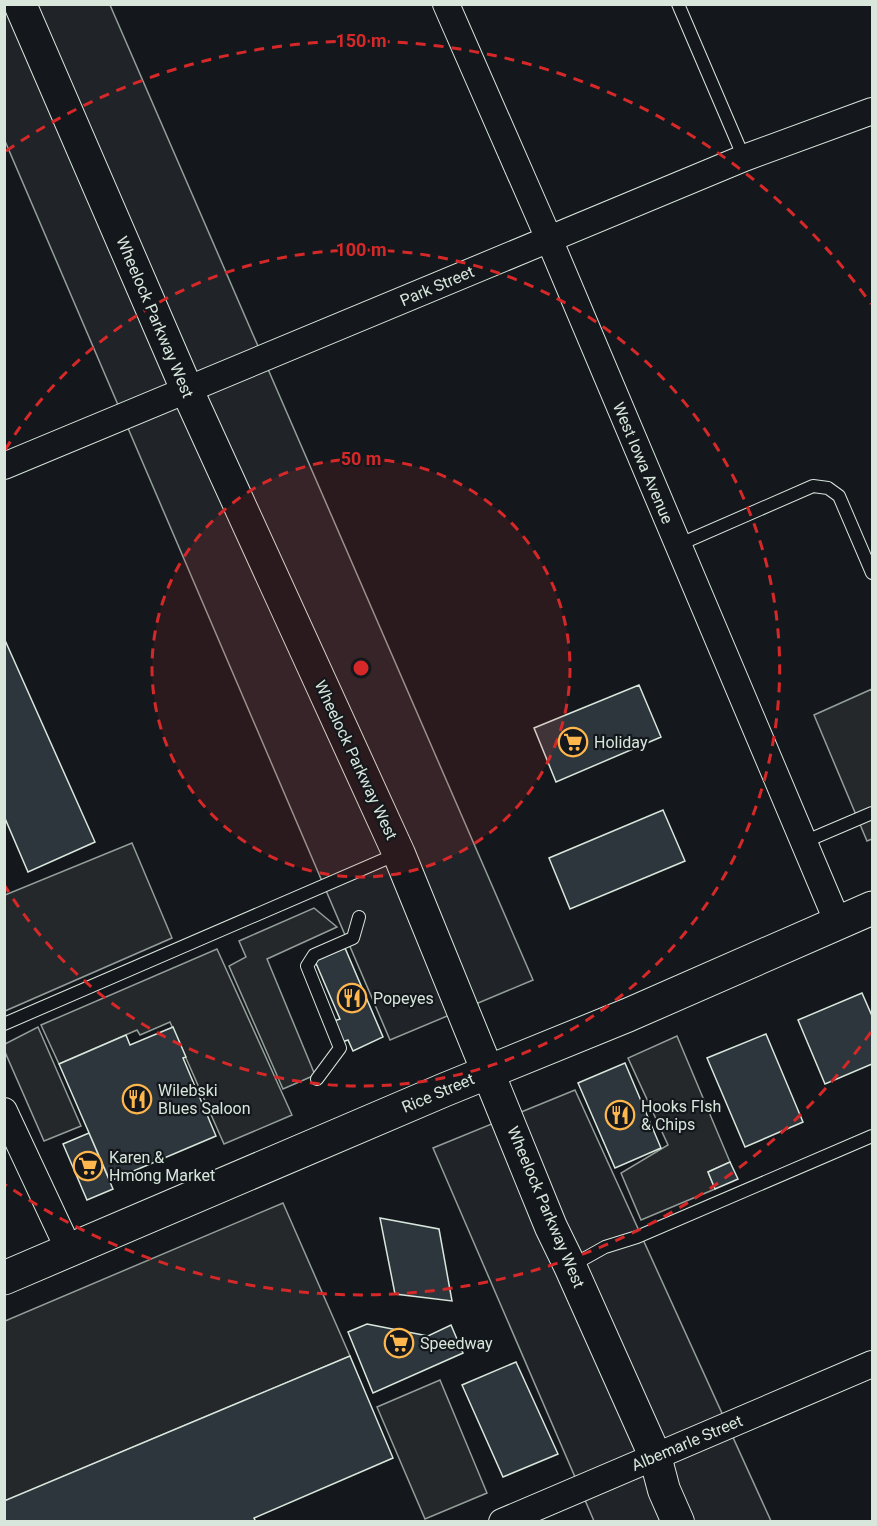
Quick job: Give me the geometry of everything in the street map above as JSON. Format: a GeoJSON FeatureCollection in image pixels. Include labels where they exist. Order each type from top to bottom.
{"type":"FeatureCollection","features":[{"type":"Feature","properties":{"kind":"main road","name":"Rice Street"},"geometry":{"type":"LineString","coordinates":[[4,1278],[489,1071],[628,1015],[873,908]]}},
{"type":"Feature","properties":{"kind":"street","name":"Wheelock Parkway West"},"geometry":{"type":"LineString","coordinates":[[20,4],[187,390],[399,854],[551,1227],[655,1456],[664,1490],[678,1521]]}},
{"type":"Feature","properties":{"kind":"street","name":"West Iowa Avenue"},"geometry":{"type":"LineString","coordinates":[[446,4],[549,239],[838,923]]}},
{"type":"Feature","properties":{"kind":"street","name":"Park Street"},"geometry":{"type":"LineString","coordinates":[[4,466],[744,158],[873,111]]}},
{"type":"Feature","properties":{"kind":"street"},"geometry":{"type":"LineString","coordinates":[[4,1111],[69,1250]]}},
{"type":"Feature","properties":{"kind":"street","name":"Albemarle Street"},"geometry":{"type":"LineString","coordinates":[[502,1521],[873,1364]]}},
{"type":"Feature","properties":{"kind":"lane"},"geometry":{"type":"LineString","coordinates":[[678,4],[744,158]]}},
{"type":"Feature","properties":{"kind":"lane"},"geometry":{"type":"LineString","coordinates":[[678,544],[813,486],[828,488],[839,496],[873,573]]}},
{"type":"Feature","properties":{"kind":"lane"},"geometry":{"type":"LineString","coordinates":[[804,842],[873,813]]}},
{"type":"Feature","properties":{"kind":"lane"},"geometry":{"type":"LineString","coordinates":[[4,1024],[399,854]]}},
{"type":"Feature","properties":{"kind":"lane"},"geometry":{"type":"LineString","coordinates":[[317,1079],[340,1048],[307,966],[314,955],[353,938],[359,917]]}},
{"type":"Feature","properties":{"kind":"lane"},"geometry":{"type":"LineString","coordinates":[[570,1266],[605,1247],[637,1237],[873,1137]]}},
{"type":"Feature","properties":{"kind":"shaded area"},"geometry":{"type":"Polygon","coordinates":[[[4,5],[110,5],[533,980],[390,1040],[5,141],[4,5]]]}},
{"type":"Feature","properties":{"kind":"shaded area"},"geometry":{"type":"Polygon","coordinates":[[[872,689],[872,839],[867,841],[814,715],[872,689]]]}},
{"type":"Feature","properties":{"kind":"shaded area"},"geometry":{"type":"Polygon","coordinates":[[[132,843],[172,938],[5,1011],[5,895],[132,843]]]}},
{"type":"Feature","properties":{"kind":"shaded area"},"geometry":{"type":"Polygon","coordinates":[[[314,908],[337,927],[267,959],[315,1075],[283,1089],[229,966],[246,957],[239,941],[314,908]]]}},
{"type":"Feature","properties":{"kind":"shaded area"},"geometry":{"type":"Polygon","coordinates":[[[217,949],[292,1115],[224,1144],[170,1022],[140,1035],[137,1030],[59,1064],[41,1025],[217,949]]]}},
{"type":"Feature","properties":{"kind":"shaded area"},"geometry":{"type":"Polygon","coordinates":[[[38,1027],[81,1126],[44,1141],[5,1052],[5,1044],[38,1027]]]}},
{"type":"Feature","properties":{"kind":"shaded area"},"geometry":{"type":"Polygon","coordinates":[[[677,1036],[730,1162],[708,1172],[715,1189],[641,1220],[621,1173],[668,1145],[628,1058],[677,1036]]]}},
{"type":"Feature","properties":{"kind":"shaded area"},"geometry":{"type":"Polygon","coordinates":[[[575,1090],[771,1521],[594,1521],[433,1148],[575,1090]]]}},
{"type":"Feature","properties":{"kind":"shaded area"},"geometry":{"type":"Polygon","coordinates":[[[283,1203],[350,1356],[5,1501],[5,1321],[283,1203]]]}},
{"type":"Feature","properties":{"kind":"shaded area"},"geometry":{"type":"Polygon","coordinates":[[[440,1380],[487,1493],[425,1519],[377,1407],[440,1380]]]}},
{"type":"Feature","properties":{"kind":"building"},"geometry":{"type":"Polygon","coordinates":[[[4,638],[95,842],[28,872],[4,816],[4,638]]]}},
{"type":"Feature","properties":{"kind":"building"},"geometry":{"type":"Polygon","coordinates":[[[639,685],[661,737],[556,782],[534,728],[639,685]]]}},
{"type":"Feature","properties":{"kind":"building"},"geometry":{"type":"Polygon","coordinates":[[[663,810],[685,861],[570,909],[549,858],[663,810]]]}},
{"type":"Feature","properties":{"kind":"building"},"geometry":{"type":"Polygon","coordinates":[[[345,948],[383,1037],[353,1051],[348,1040],[342,1042],[334,1021],[340,1019],[315,961],[345,948]]]}},
{"type":"Feature","properties":{"kind":"building"},"geometry":{"type":"Polygon","coordinates":[[[862,993],[872,1016],[872,1064],[825,1084],[798,1020],[862,993]]]}},
{"type":"Feature","properties":{"kind":"building","name":"Wilebski Blues Saloon"},"geometry":{"type":"Polygon","coordinates":[[[173,1027],[186,1057],[183,1058],[216,1136],[110,1181],[59,1064],[126,1035],[130,1045],[173,1027]]]}},
{"type":"Feature","properties":{"kind":"building"},"geometry":{"type":"Polygon","coordinates":[[[766,1034],[803,1122],[745,1147],[707,1058],[766,1034]]]}},
{"type":"Feature","properties":{"kind":"building","name":"Hooks FIsh & Chips"},"geometry":{"type":"Polygon","coordinates":[[[625,1063],[661,1148],[615,1168],[578,1083],[625,1063]]]}},
{"type":"Feature","properties":{"kind":"building","name":"Karen & Hmong Market"},"geometry":{"type":"Polygon","coordinates":[[[89,1133],[113,1189],[87,1200],[63,1144],[89,1133]]]}},
{"type":"Feature","properties":{"kind":"building"},"geometry":{"type":"Polygon","coordinates":[[[730,1162],[738,1179],[715,1189],[708,1172],[730,1162]]]}},
{"type":"Feature","properties":{"kind":"building"},"geometry":{"type":"Polygon","coordinates":[[[380,1218],[439,1229],[452,1301],[395,1294],[380,1218]]]}},
{"type":"Feature","properties":{"kind":"building"},"geometry":{"type":"Polygon","coordinates":[[[367,1324],[428,1336],[451,1325],[463,1353],[373,1393],[348,1332],[367,1324]]]}},
{"type":"Feature","properties":{"kind":"building"},"geometry":{"type":"Polygon","coordinates":[[[350,1356],[393,1458],[254,1518],[256,1522],[4,1522],[4,1501],[350,1356]]]}},
{"type":"Feature","properties":{"kind":"building"},"geometry":{"type":"Polygon","coordinates":[[[516,1362],[558,1454],[503,1477],[462,1385],[516,1362]]]}},
{"type":"Feature","properties":{"kind":"place","name":"Holiday"},"geometry":{"type":"Point","coordinates":[573,742]}},
{"type":"Feature","properties":{"kind":"place","name":"Popeyes"},"geometry":{"type":"Point","coordinates":[352,998]}},
{"type":"Feature","properties":{"kind":"place","name":"Wilebski Blues Saloon"},"geometry":{"type":"Point","coordinates":[137,1099]}},
{"type":"Feature","properties":{"kind":"place","name":"Hooks FIsh & Chips"},"geometry":{"type":"Point","coordinates":[620,1115]}},
{"type":"Feature","properties":{"kind":"place","name":"Karen & Hmong Market"},"geometry":{"type":"Point","coordinates":[88,1166]}},
{"type":"Feature","properties":{"kind":"place","name":"Speedway"},"geometry":{"type":"Point","coordinates":[399,1343]}}]}
